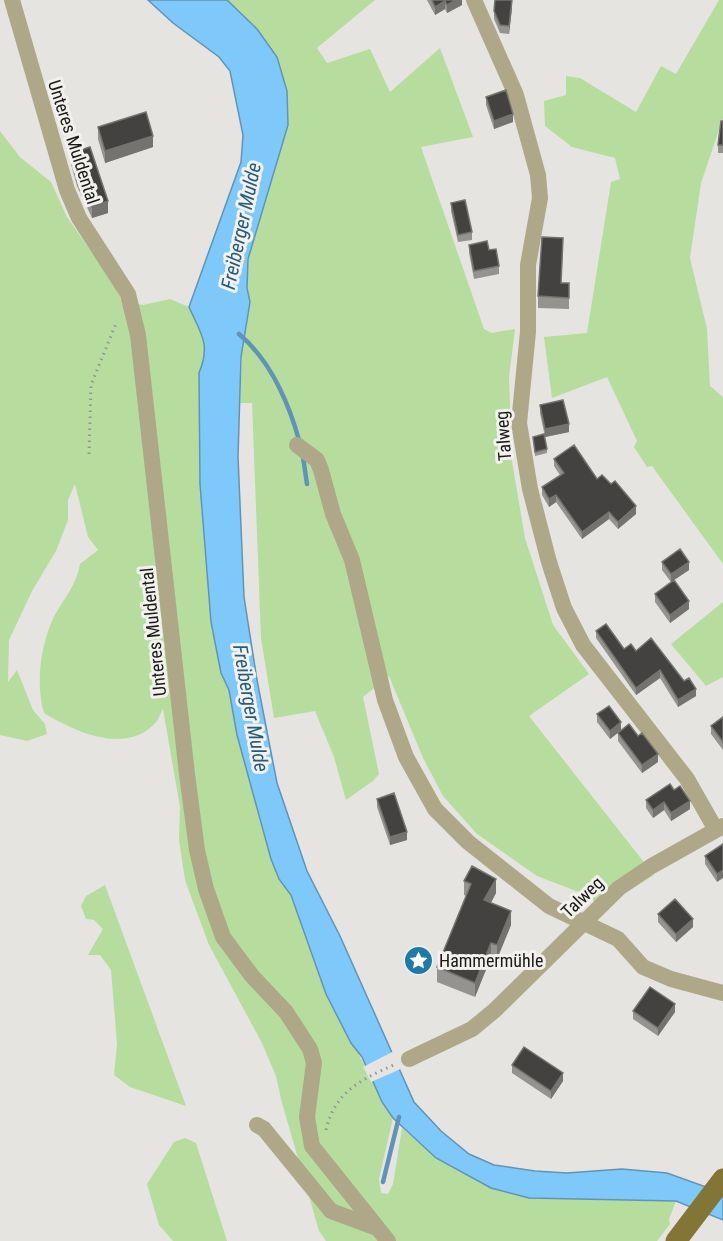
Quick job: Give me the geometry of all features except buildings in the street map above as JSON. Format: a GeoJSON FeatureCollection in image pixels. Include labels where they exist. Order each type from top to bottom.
{"type":"FeatureCollection","features":[{"type":"Feature","properties":{"kind":"main road"},"geometry":{"type":"LineString","coordinates":[[676,1241],[723,1179]]}},
{"type":"Feature","properties":{"kind":"street","name":"Unteres Muldental"},"geometry":{"type":"LineString","coordinates":[[12,0],[67,190],[79,218],[128,294],[138,335],[187,774],[197,850],[206,889],[223,938],[252,976],[286,1012],[310,1049],[315,1063],[307,1117],[312,1146],[383,1234]]}},
{"type":"Feature","properties":{"kind":"street","name":"Talweg"},"geometry":{"type":"LineString","coordinates":[[409,1059],[472,1029],[619,888],[650,867],[719,828],[687,779],[583,645],[564,608],[549,562],[530,489],[519,423],[528,332],[528,265],[540,198],[538,175],[516,95],[474,0]]}},
{"type":"Feature","properties":{"kind":"street"},"geometry":{"type":"LineString","coordinates":[[301,448],[317,460],[321,470],[333,514],[352,560],[385,700],[406,757],[435,809],[468,843],[549,906],[618,939],[643,968],[671,979],[723,993]]}},
{"type":"Feature","properties":{"kind":"street","name":"Unteres Muldental"},"geometry":{"type":"LineString","coordinates":[[257,1125],[264,1129],[331,1211],[383,1234]]}},
{"type":"Feature","properties":{"kind":"path"},"geometry":{"type":"LineString","coordinates":[[90,454],[90,385],[128,294]]}},
{"type":"Feature","properties":{"kind":"path"},"geometry":{"type":"LineString","coordinates":[[326,1134],[330,1115],[346,1090],[368,1076],[409,1059]]}},
{"type":"Feature","properties":{"kind":"green space"},"geometry":{"type":"Polygon","coordinates":[[[227,0],[375,0],[317,48],[327,63],[370,49],[390,92],[440,48],[473,137],[421,147],[484,329],[492,333],[515,329],[509,377],[512,461],[525,538],[553,625],[589,674],[529,716],[654,875],[603,907],[584,894],[537,876],[477,834],[443,796],[423,758],[389,676],[363,697],[379,774],[346,800],[334,757],[315,711],[274,718],[261,638],[252,403],[240,403],[243,332],[250,302],[247,288],[248,259],[269,187],[287,91],[277,57],[257,29],[227,0]]]}},
{"type":"Feature","properties":{"kind":"green space"},"geometry":{"type":"Polygon","coordinates":[[[719,0],[723,0],[723,118],[701,183],[690,258],[707,329],[710,386],[723,397],[723,564],[652,466],[647,467],[634,447],[637,441],[607,377],[552,398],[544,337],[587,333],[611,182],[620,179],[615,158],[572,147],[545,126],[544,101],[566,95],[566,76],[580,78],[636,112],[661,66],[676,74],[719,0]]]}},
{"type":"Feature","properties":{"kind":"green space"},"geometry":{"type":"Polygon","coordinates":[[[0,131],[20,157],[51,182],[67,217],[114,284],[122,301],[143,305],[170,299],[189,307],[204,336],[205,358],[199,373],[200,484],[211,622],[221,673],[229,690],[237,735],[271,859],[279,879],[291,895],[326,994],[393,1118],[379,1179],[381,1193],[388,1194],[393,1184],[402,1128],[436,1158],[491,1188],[529,1198],[676,1201],[669,1219],[670,1224],[657,1241],[326,1241],[319,1231],[276,1076],[262,1043],[209,945],[185,880],[179,840],[180,807],[163,709],[157,721],[145,732],[116,739],[85,733],[44,713],[40,680],[47,636],[53,618],[75,581],[80,564],[98,550],[88,537],[75,484],[68,500],[68,520],[56,551],[32,591],[9,640],[8,682],[17,670],[33,710],[45,724],[47,734],[27,741],[0,735],[0,131]]]}},
{"type":"Feature","properties":{"kind":"green space"},"geometry":{"type":"Polygon","coordinates":[[[723,602],[723,677],[706,686],[671,644],[723,602]]]}},
{"type":"Feature","properties":{"kind":"green space"},"geometry":{"type":"Polygon","coordinates":[[[105,885],[186,1106],[130,1087],[114,1075],[117,1044],[111,970],[100,955],[88,955],[103,929],[94,920],[86,919],[81,906],[86,896],[105,885]]]}},
{"type":"Feature","properties":{"kind":"green space"},"geometry":{"type":"Polygon","coordinates":[[[185,1138],[196,1143],[227,1241],[173,1241],[159,1225],[147,1184],[174,1142],[185,1138]]]}},
{"type":"Feature","properties":{"kind":"water","name":"Freiberger Mulde"},"geometry":{"type":"Polygon","coordinates":[[[148,0],[227,0],[257,29],[277,57],[287,91],[288,125],[248,259],[247,288],[250,302],[241,357],[238,457],[244,597],[277,783],[307,871],[340,936],[414,1102],[441,1131],[469,1154],[494,1165],[567,1173],[622,1169],[667,1173],[723,1193],[723,1220],[676,1201],[529,1198],[491,1188],[436,1158],[393,1118],[382,1102],[362,1057],[351,1043],[326,994],[291,895],[279,879],[271,859],[237,735],[229,690],[221,673],[211,622],[200,484],[199,373],[203,363],[204,346],[201,332],[189,307],[241,162],[243,135],[230,71],[219,57],[173,23],[148,0]]]}},
{"type":"Feature","properties":{"kind":"pier"},"geometry":{"type":"Polygon","coordinates":[[[396,1050],[403,1068],[371,1082],[363,1067],[396,1050]]]}},
{"type":"Feature","properties":{"kind":"waterway"},"geometry":{"type":"LineString","coordinates":[[239,334],[260,356],[277,382],[299,440]]}},
{"type":"Feature","properties":{"kind":"waterway"},"geometry":{"type":"LineString","coordinates":[[303,457],[307,484]]}},
{"type":"Feature","properties":{"kind":"waterway"},"geometry":{"type":"LineString","coordinates":[[383,1182],[399,1117]]}},
{"type":"Feature","properties":{"kind":"place","name":"Hammermühle"},"geometry":{"type":"Point","coordinates":[418,960]}}]}
